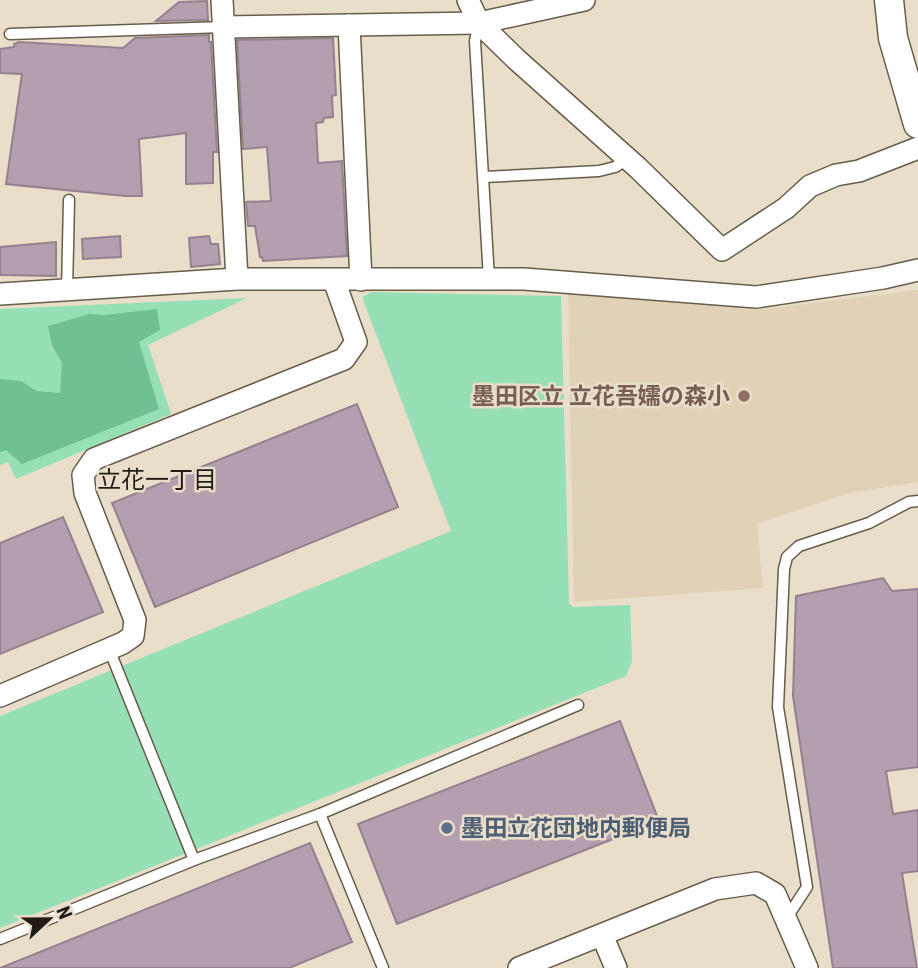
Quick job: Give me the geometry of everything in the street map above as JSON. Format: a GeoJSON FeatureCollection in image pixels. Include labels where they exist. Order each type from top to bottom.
{"type":"FeatureCollection","features":[{"type":"Feature","properties":{"kind":"street"},"geometry":{"type":"LineString","coordinates":[[222,0],[237,279]]}},
{"type":"Feature","properties":{"kind":"street"},"geometry":{"type":"LineString","coordinates":[[468,0],[479,23],[722,250],[786,208],[810,186],[918,148]]}},
{"type":"Feature","properties":{"kind":"street"},"geometry":{"type":"LineString","coordinates":[[223,27],[479,23],[584,0]]}},
{"type":"Feature","properties":{"kind":"street"},"geometry":{"type":"LineString","coordinates":[[889,0],[893,38],[918,124]]}},
{"type":"Feature","properties":{"kind":"street"},"geometry":{"type":"LineString","coordinates":[[349,25],[361,280]]}},
{"type":"Feature","properties":{"kind":"street"},"geometry":{"type":"LineString","coordinates":[[0,294],[237,279],[524,279],[756,297],[883,278],[918,270]]}},
{"type":"Feature","properties":{"kind":"street"},"geometry":{"type":"LineString","coordinates":[[0,696],[133,636],[135,620],[85,493],[83,475],[94,459],[344,359],[356,342],[334,280]]}},
{"type":"Feature","properties":{"kind":"street"},"geometry":{"type":"LineString","coordinates":[[519,968],[715,889],[756,883],[775,894],[807,968]]}},
{"type":"Feature","properties":{"kind":"street"},"geometry":{"type":"LineString","coordinates":[[602,935],[615,968]]}},
{"type":"Feature","properties":{"kind":"lane"},"geometry":{"type":"LineString","coordinates":[[479,23],[475,41],[489,279]]}},
{"type":"Feature","properties":{"kind":"lane"},"geometry":{"type":"LineString","coordinates":[[10,34],[223,27]]}},
{"type":"Feature","properties":{"kind":"lane"},"geometry":{"type":"LineString","coordinates":[[484,177],[599,171],[615,167],[627,159]]}},
{"type":"Feature","properties":{"kind":"lane"},"geometry":{"type":"LineString","coordinates":[[67,290],[69,200]]}},
{"type":"Feature","properties":{"kind":"lane"},"geometry":{"type":"LineString","coordinates":[[786,919],[807,887],[778,707],[784,569],[787,557],[799,547],[869,523],[909,502],[918,501]]}},
{"type":"Feature","properties":{"kind":"lane"},"geometry":{"type":"LineString","coordinates":[[108,649],[194,860]]}},
{"type":"Feature","properties":{"kind":"lane"},"geometry":{"type":"LineString","coordinates":[[0,939],[194,860],[320,814],[578,705]]}},
{"type":"Feature","properties":{"kind":"lane"},"geometry":{"type":"LineString","coordinates":[[320,814],[383,968]]}},
{"type":"Feature","properties":{"kind":"shaded area","name":"墨田区立 立花吾嬬の森小"},"geometry":{"type":"Polygon","coordinates":[[[918,290],[918,482],[849,493],[757,524],[763,588],[574,602],[568,291],[757,310],[918,290]]]}},
{"type":"Feature","properties":{"kind":"green space"},"geometry":{"type":"Polygon","coordinates":[[[372,292],[561,296],[569,603],[573,607],[630,605],[632,661],[626,676],[0,928],[0,716],[451,531],[362,297],[372,292]]]}},
{"type":"Feature","properties":{"kind":"green space"},"geometry":{"type":"Polygon","coordinates":[[[247,298],[148,345],[171,414],[16,479],[8,462],[0,465],[0,309],[247,298]]]}},
{"type":"Feature","properties":{"kind":"green space"},"geometry":{"type":"Polygon","coordinates":[[[157,309],[160,330],[139,342],[159,409],[22,464],[6,450],[0,452],[0,379],[21,381],[36,391],[60,393],[62,363],[52,345],[48,326],[89,314],[157,309]]]}},
{"type":"Feature","properties":{"kind":"building"},"geometry":{"type":"Polygon","coordinates":[[[207,1],[208,20],[156,21],[179,2],[207,1]]]}},
{"type":"Feature","properties":{"kind":"building"},"geometry":{"type":"Polygon","coordinates":[[[209,35],[217,152],[213,152],[213,183],[186,184],[186,133],[139,139],[142,196],[6,184],[22,74],[0,73],[0,49],[14,47],[14,44],[19,42],[123,48],[135,38],[209,35]]]}},
{"type":"Feature","properties":{"kind":"building"},"geometry":{"type":"Polygon","coordinates":[[[333,38],[336,95],[332,96],[333,117],[316,123],[318,163],[342,161],[347,256],[263,261],[255,226],[248,226],[246,202],[271,201],[267,147],[243,149],[237,40],[333,38]]]}},
{"type":"Feature","properties":{"kind":"building"},"geometry":{"type":"Polygon","coordinates":[[[120,236],[121,257],[83,259],[82,239],[120,236]]]}},
{"type":"Feature","properties":{"kind":"building"},"geometry":{"type":"Polygon","coordinates":[[[209,236],[211,244],[218,244],[220,264],[191,267],[189,238],[209,236]]]}},
{"type":"Feature","properties":{"kind":"building"},"geometry":{"type":"Polygon","coordinates":[[[56,242],[56,276],[0,275],[0,247],[56,242]]]}},
{"type":"Feature","properties":{"kind":"building"},"geometry":{"type":"Polygon","coordinates":[[[357,404],[398,507],[155,607],[112,503],[357,404]]]}},
{"type":"Feature","properties":{"kind":"building"},"geometry":{"type":"Polygon","coordinates":[[[63,517],[103,612],[0,654],[0,543],[63,517]]]}},
{"type":"Feature","properties":{"kind":"building"},"geometry":{"type":"Polygon","coordinates":[[[883,578],[892,591],[918,589],[918,767],[886,771],[893,814],[918,810],[918,871],[902,873],[917,968],[833,968],[793,696],[796,596],[883,578]]]}},
{"type":"Feature","properties":{"kind":"building"},"geometry":{"type":"Polygon","coordinates":[[[620,721],[659,821],[397,924],[358,824],[620,721]]]}},
{"type":"Feature","properties":{"kind":"building"},"geometry":{"type":"Polygon","coordinates":[[[310,843],[352,942],[289,968],[0,968],[310,843]]]}},
{"type":"Feature","properties":{"kind":"place","name":"墨田区立 立花吾嬬の森小"},"geometry":{"type":"Point","coordinates":[744,396]}},
{"type":"Feature","properties":{"kind":"place","name":"墨田立花団地内郵便局"},"geometry":{"type":"Point","coordinates":[447,828]}},
{"type":"Feature","properties":{"kind":"district","name":"立花一丁目"},"geometry":{"type":"Point","coordinates":[157,480]}}]}
